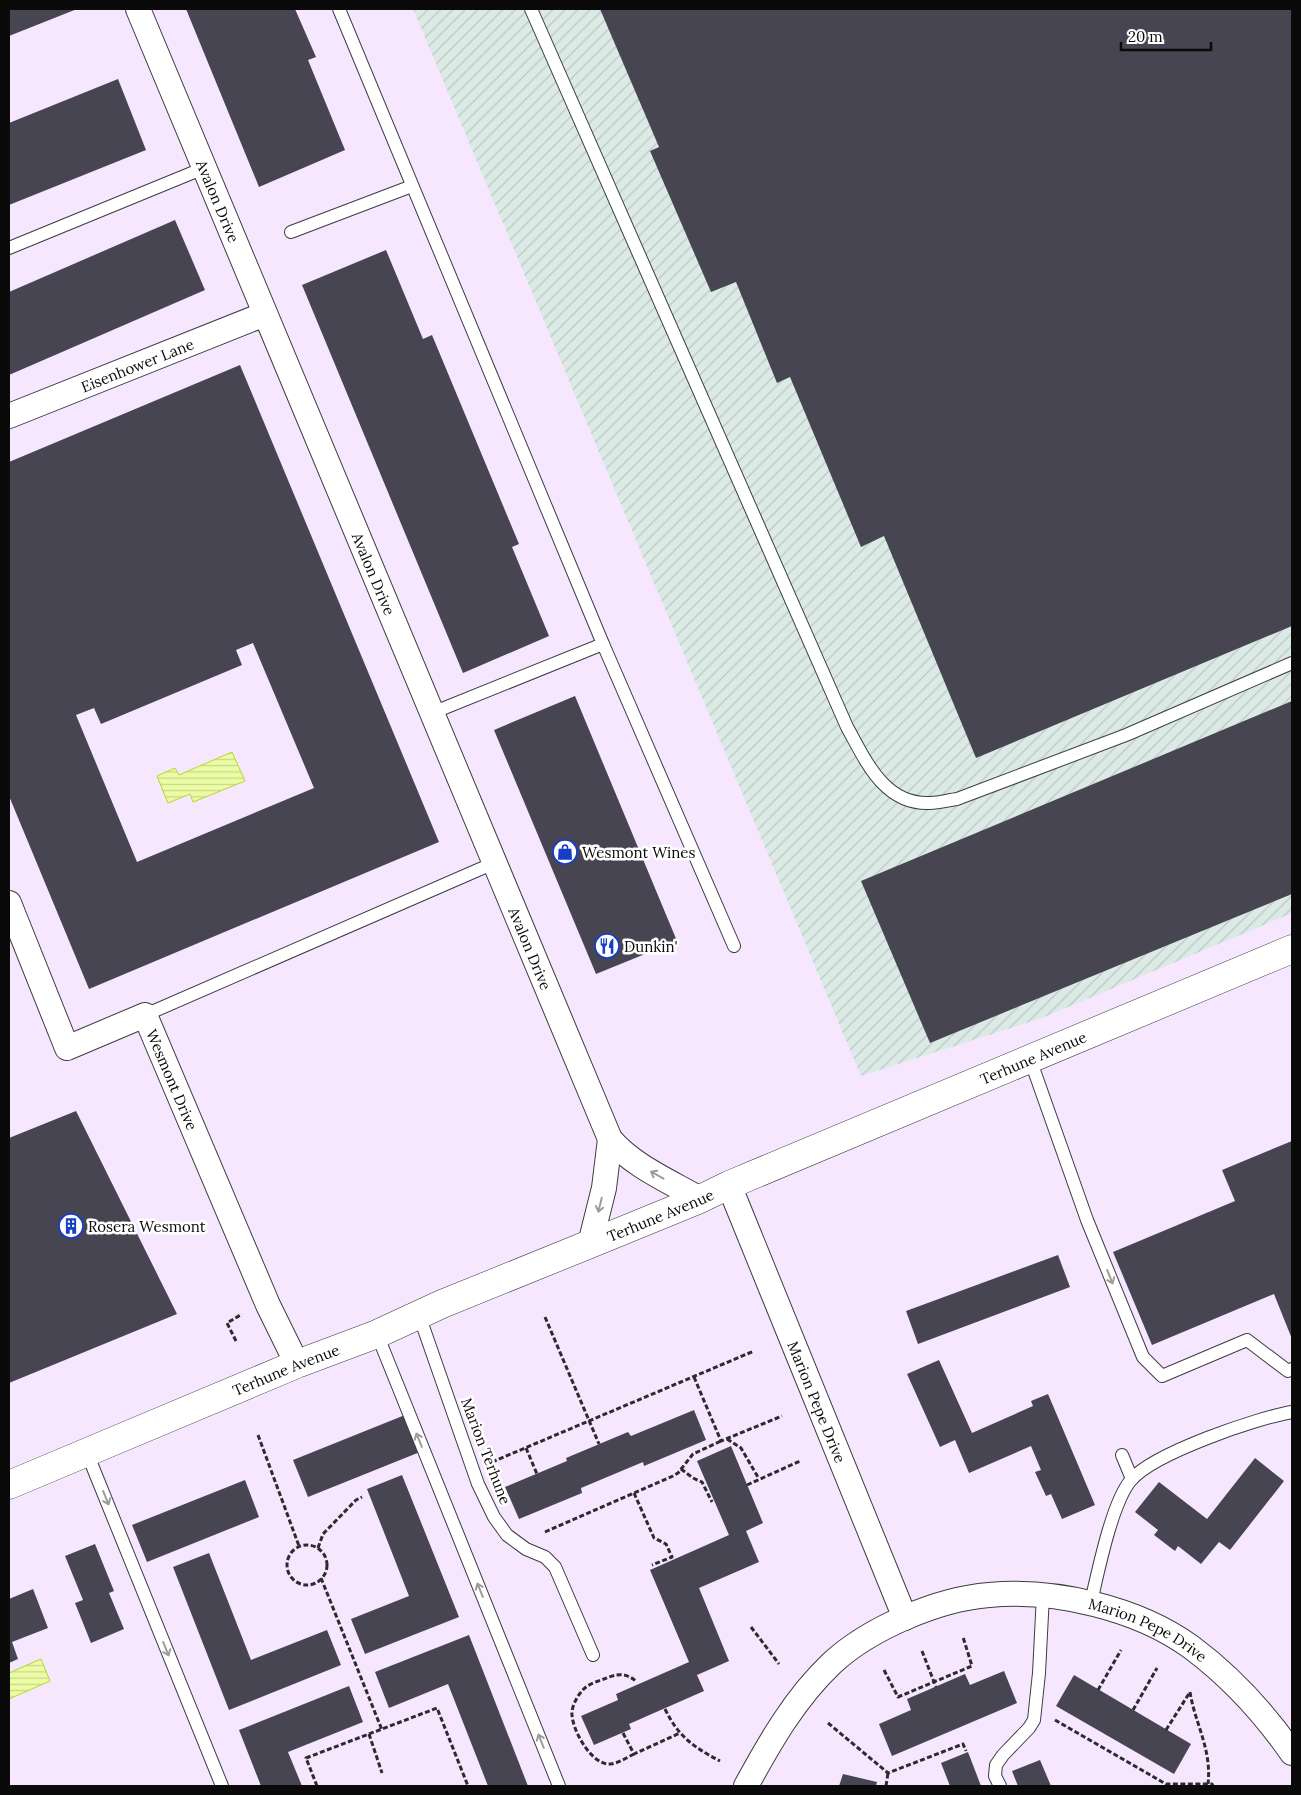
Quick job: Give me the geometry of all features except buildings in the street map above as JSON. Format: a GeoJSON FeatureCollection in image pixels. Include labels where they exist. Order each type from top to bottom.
{"type":"FeatureCollection","features":[{"type":"Feature","properties":{"kind":"street","name":"Avalon Drive"},"geometry":{"type":"LineString","coordinates":[[138,9],[610,1139],[619,1150],[640,1165],[700,1199]]}},
{"type":"Feature","properties":{"kind":"street","name":"Eisenhower Lane"},"geometry":{"type":"LineString","coordinates":[[9,416],[265,314]]}},
{"type":"Feature","properties":{"kind":"street","name":"Wesmont Drive"},"geometry":{"type":"LineString","coordinates":[[9,903],[67,1048],[145,1015],[268,1305],[298,1364]]}},
{"type":"Feature","properties":{"kind":"street","name":"Terhune Avenue"},"geometry":{"type":"LineString","coordinates":[[18,1481],[298,1364],[377,1334],[700,1199],[729,1184],[1292,949]]}},
{"type":"Feature","properties":{"kind":"street","name":"Avalon Drive"},"geometry":{"type":"LineString","coordinates":[[590,1244],[604,1188],[610,1139]]}},
{"type":"Feature","properties":{"kind":"street","name":"Marion Pepe Drive"},"geometry":{"type":"LineString","coordinates":[[729,1184],[905,1618]]}},
{"type":"Feature","properties":{"kind":"street","name":"Marion Pepe Drive"},"geometry":{"type":"LineString","coordinates":[[746,1786],[799,1698],[833,1662],[869,1636],[905,1618],[948,1602],[990,1595],[1043,1595],[1091,1602],[1124,1613],[1156,1627],[1189,1646],[1238,1687],[1292,1753]]}},
{"type":"Feature","properties":{"kind":"lane"},"geometry":{"type":"LineString","coordinates":[[339,9],[603,644],[734,946]]}},
{"type":"Feature","properties":{"kind":"lane"},"geometry":{"type":"LineString","coordinates":[[531,9],[847,727],[871,772],[895,795],[912,801],[930,803],[957,799],[1126,735],[1292,663]]}},
{"type":"Feature","properties":{"kind":"lane"},"geometry":{"type":"LineString","coordinates":[[9,248],[204,168]]}},
{"type":"Feature","properties":{"kind":"lane"},"geometry":{"type":"LineString","coordinates":[[291,232],[412,186]]}},
{"type":"Feature","properties":{"kind":"lane"},"geometry":{"type":"LineString","coordinates":[[432,713],[603,644]]}},
{"type":"Feature","properties":{"kind":"lane"},"geometry":{"type":"LineString","coordinates":[[145,1015],[494,863]]}},
{"type":"Feature","properties":{"kind":"lane"},"geometry":{"type":"LineString","coordinates":[[1030,1059],[1092,1232],[1143,1357],[1162,1376],[1248,1340],[1288,1371],[1292,1369]]}},
{"type":"Feature","properties":{"kind":"lane","name":"Marion Terhune"},"geometry":{"type":"LineString","coordinates":[[419,1315],[473,1470],[494,1518],[506,1535],[526,1549],[545,1558],[555,1567],[593,1655]]}},
{"type":"Feature","properties":{"kind":"lane"},"geometry":{"type":"LineString","coordinates":[[377,1334],[559,1786]]}},
{"type":"Feature","properties":{"kind":"lane"},"geometry":{"type":"LineString","coordinates":[[1091,1602],[1113,1519],[1123,1492],[1132,1479],[1156,1462],[1189,1446],[1253,1422],[1292,1412]]}},
{"type":"Feature","properties":{"kind":"lane"},"geometry":{"type":"LineString","coordinates":[[88,1453],[222,1786]]}},
{"type":"Feature","properties":{"kind":"lane"},"geometry":{"type":"LineString","coordinates":[[1122,1455],[1132,1479]]}},
{"type":"Feature","properties":{"kind":"lane"},"geometry":{"type":"LineString","coordinates":[[1000,1786],[996,1776],[996,1766],[1003,1755],[1029,1728],[1034,1720],[1040,1673],[1043,1595]]}},
{"type":"Feature","properties":{"kind":"path"},"geometry":{"type":"LineString","coordinates":[[236,1341],[227,1323],[244,1313]]}},
{"type":"Feature","properties":{"kind":"path"},"geometry":{"type":"LineString","coordinates":[[545,1317],[598,1444]]}},
{"type":"Feature","properties":{"kind":"path"},"geometry":{"type":"LineString","coordinates":[[473,1470],[754,1351]]}},
{"type":"Feature","properties":{"kind":"path"},"geometry":{"type":"LineString","coordinates":[[694,1377],[722,1441]]}},
{"type":"Feature","properties":{"kind":"path"},"geometry":{"type":"LineString","coordinates":[[545,1532],[673,1476],[678,1473],[693,1454],[782,1416]]}},
{"type":"Feature","properties":{"kind":"path"},"geometry":{"type":"LineString","coordinates":[[258,1435],[299,1546]]}},
{"type":"Feature","properties":{"kind":"path"},"geometry":{"type":"LineString","coordinates":[[726,1439],[741,1448],[759,1479]]}},
{"type":"Feature","properties":{"kind":"path"},"geometry":{"type":"LineString","coordinates":[[526,1448],[537,1474]]}},
{"type":"Feature","properties":{"kind":"path"},"geometry":{"type":"LineString","coordinates":[[747,1485],[800,1461]]}},
{"type":"Feature","properties":{"kind":"path"},"geometry":{"type":"LineString","coordinates":[[681,1469],[702,1482],[712,1502]]}},
{"type":"Feature","properties":{"kind":"path"},"geometry":{"type":"LineString","coordinates":[[634,1493],[654,1538],[666,1544],[672,1557],[652,1565]]}},
{"type":"Feature","properties":{"kind":"path"},"geometry":{"type":"LineString","coordinates":[[318,1548],[323,1534],[356,1500],[362,1497]]}},
{"type":"Feature","properties":{"kind":"path"},"geometry":{"type":"LineString","coordinates":[[305,1544],[318,1548],[326,1558],[327,1564],[324,1576],[314,1584],[307,1586],[294,1582],[286,1570],[288,1556],[299,1546],[305,1544]]}},
{"type":"Feature","properties":{"kind":"path"},"geometry":{"type":"LineString","coordinates":[[321,1578],[382,1730]]}},
{"type":"Feature","properties":{"kind":"path"},"geometry":{"type":"LineString","coordinates":[[750,1627],[779,1664]]}},
{"type":"Feature","properties":{"kind":"path"},"geometry":{"type":"LineString","coordinates":[[884,1670],[898,1697],[934,1682],[972,1666],[963,1637]]}},
{"type":"Feature","properties":{"kind":"path"},"geometry":{"type":"LineString","coordinates":[[1098,1690],[1121,1650]]}},
{"type":"Feature","properties":{"kind":"path"},"geometry":{"type":"LineString","coordinates":[[922,1651],[936,1687]]}},
{"type":"Feature","properties":{"kind":"path"},"geometry":{"type":"LineString","coordinates":[[1133,1710],[1157,1668]]}},
{"type":"Feature","properties":{"kind":"path"},"geometry":{"type":"LineString","coordinates":[[637,1682],[628,1675],[621,1674],[591,1684],[582,1690],[571,1713],[587,1752],[595,1760],[609,1764],[680,1733]]}},
{"type":"Feature","properties":{"kind":"path"},"geometry":{"type":"LineString","coordinates":[[1166,1730],[1190,1692],[1208,1754],[1210,1770],[1208,1784]]}},
{"type":"Feature","properties":{"kind":"path"},"geometry":{"type":"LineString","coordinates":[[317,1786],[306,1758],[437,1708],[468,1786]]}},
{"type":"Feature","properties":{"kind":"path"},"geometry":{"type":"LineString","coordinates":[[665,1709],[671,1721],[690,1744],[720,1761]]}},
{"type":"Feature","properties":{"kind":"path"},"geometry":{"type":"LineString","coordinates":[[1050,1717],[1166,1784],[1212,1784],[1213,1786]]}},
{"type":"Feature","properties":{"kind":"path"},"geometry":{"type":"LineString","coordinates":[[828,1723],[888,1773]]}},
{"type":"Feature","properties":{"kind":"path"},"geometry":{"type":"LineString","coordinates":[[624,1732],[634,1754]]}},
{"type":"Feature","properties":{"kind":"path"},"geometry":{"type":"LineString","coordinates":[[370,1734],[382,1773]]}},
{"type":"Feature","properties":{"kind":"path"},"geometry":{"type":"LineString","coordinates":[[888,1773],[963,1744],[966,1750]]}},
{"type":"Feature","properties":{"kind":"path"},"geometry":{"type":"LineString","coordinates":[[886,1786],[888,1773]]}},
{"type":"Feature","properties":{"kind":"shaded area"},"geometry":{"type":"Polygon","coordinates":[[[413,9],[1292,9],[1292,913],[1042,1018],[861,1076],[413,9]]]}},
{"type":"Feature","properties":{"kind":"shaded area"},"geometry":{"type":"Polygon","coordinates":[[[232,752],[245,781],[193,802],[190,794],[168,803],[157,776],[175,768],[179,775],[232,752]]]}},
{"type":"Feature","properties":{"kind":"shaded area"},"geometry":{"type":"Polygon","coordinates":[[[41,1659],[50,1681],[9,1699],[9,1673],[41,1659]]]}},
{"type":"Feature","properties":{"kind":"place","name":"Wesmont Wines"},"geometry":{"type":"Point","coordinates":[565,852]}},
{"type":"Feature","properties":{"kind":"place","name":"Dunkin'"},"geometry":{"type":"Point","coordinates":[607,946]}},
{"type":"Feature","properties":{"kind":"place","name":"Rosera Wesmont"},"geometry":{"type":"Point","coordinates":[71,1226]}}]}
